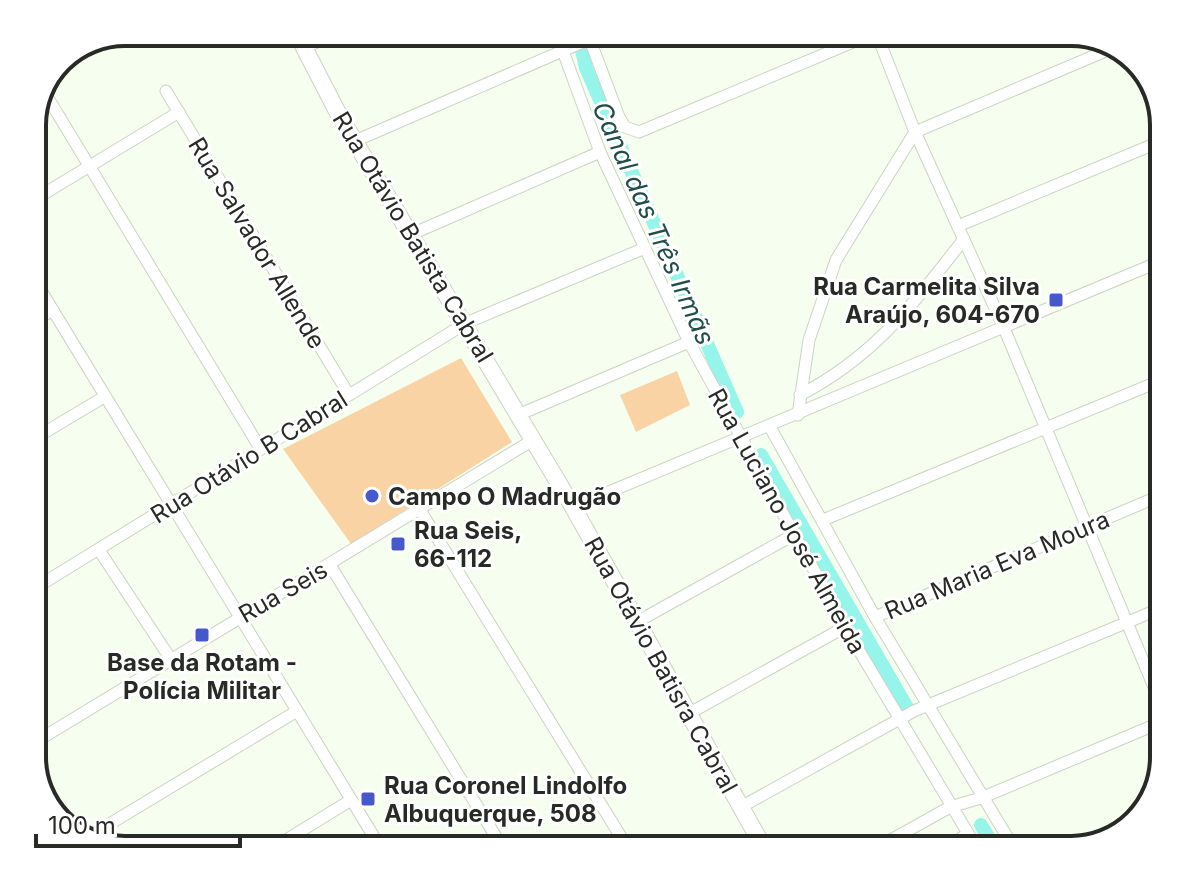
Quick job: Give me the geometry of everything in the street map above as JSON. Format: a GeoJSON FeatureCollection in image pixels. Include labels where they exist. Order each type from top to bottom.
{"type":"FeatureCollection","features":[{"type":"Feature","properties":{"kind":"street"},"geometry":{"type":"LineString","coordinates":[[303,48],[308,46]]}},
{"type":"Feature","properties":{"kind":"street","name":"Rua Luciano José Almeida"},"geometry":{"type":"LineString","coordinates":[[561,46],[600,152],[689,342],[845,627],[967,834]]}},
{"type":"Feature","properties":{"kind":"street"},"geometry":{"type":"LineString","coordinates":[[355,141],[570,46]]}},
{"type":"Feature","properties":{"kind":"street"},"geometry":{"type":"LineString","coordinates":[[591,46],[619,117],[632,131],[648,129],[843,46]]}},
{"type":"Feature","properties":{"kind":"street"},"geometry":{"type":"LineString","coordinates":[[881,46],[915,132],[1004,328],[1150,676]]}},
{"type":"Feature","properties":{"kind":"street","name":"Rua Otávio Batista Cabral"},"geometry":{"type":"LineString","coordinates":[[303,48],[533,440]]}},
{"type":"Feature","properties":{"kind":"street"},"geometry":{"type":"LineString","coordinates":[[798,415],[809,340],[836,260],[915,132],[1102,52]]}},
{"type":"Feature","properties":{"kind":"street","name":"Rua Salvador Allende"},"geometry":{"type":"LineString","coordinates":[[166,91],[349,395]]}},
{"type":"Feature","properties":{"kind":"street"},"geometry":{"type":"LineString","coordinates":[[50,102],[260,448]]}},
{"type":"Feature","properties":{"kind":"street"},"geometry":{"type":"LineString","coordinates":[[46,193],[179,112]]}},
{"type":"Feature","properties":{"kind":"street"},"geometry":{"type":"LineString","coordinates":[[958,226],[1150,146]]}},
{"type":"Feature","properties":{"kind":"street"},"geometry":{"type":"LineString","coordinates":[[412,234],[600,152]]}},
{"type":"Feature","properties":{"kind":"street"},"geometry":{"type":"LineString","coordinates":[[800,395],[836,377],[891,331],[964,239]]}},
{"type":"Feature","properties":{"kind":"street","name":"Rua Otávio B Cabral"},"geometry":{"type":"LineString","coordinates":[[46,582],[466,323],[645,248]]}},
{"type":"Feature","properties":{"kind":"street"},"geometry":{"type":"LineString","coordinates":[[573,507],[1150,266]]}},
{"type":"Feature","properties":{"kind":"street"},"geometry":{"type":"LineString","coordinates":[[46,299],[373,836]]}},
{"type":"Feature","properties":{"kind":"street"},"geometry":{"type":"LineString","coordinates":[[46,314],[53,310]]}},
{"type":"Feature","properties":{"kind":"street"},"geometry":{"type":"LineString","coordinates":[[518,415],[689,342]]}},
{"type":"Feature","properties":{"kind":"street"},"geometry":{"type":"LineString","coordinates":[[823,520],[1150,385]]}},
{"type":"Feature","properties":{"kind":"street"},"geometry":{"type":"LineString","coordinates":[[46,432],[104,397]]}},
{"type":"Feature","properties":{"kind":"street","name":"Rua Luciano José Almeida"},"geometry":{"type":"LineString","coordinates":[[770,427],[875,617],[931,705],[981,798],[1006,836]]}},
{"type":"Feature","properties":{"kind":"street","name":"Rua Otávio Batisra Cabral"},"geometry":{"type":"LineString","coordinates":[[533,440],[757,836]]}},
{"type":"Feature","properties":{"kind":"street","name":"Rua Seis"},"geometry":{"type":"LineString","coordinates":[[46,736],[533,440]]}},
{"type":"Feature","properties":{"kind":"street","name":"Rua Maria Eva Moura"},"geometry":{"type":"LineString","coordinates":[[875,617],[1150,500]]}},
{"type":"Feature","properties":{"kind":"street"},"geometry":{"type":"LineString","coordinates":[[420,510],[620,836]]}},
{"type":"Feature","properties":{"kind":"street"},"geometry":{"type":"LineString","coordinates":[[635,623],[795,534]]}},
{"type":"Feature","properties":{"kind":"street"},"geometry":{"type":"LineString","coordinates":[[99,550],[172,661]]}},
{"type":"Feature","properties":{"kind":"street"},"geometry":{"type":"LineString","coordinates":[[330,565],[495,836]]}},
{"type":"Feature","properties":{"kind":"street"},"geometry":{"type":"LineString","coordinates":[[741,807],[899,719],[1150,612]]}},
{"type":"Feature","properties":{"kind":"street"},"geometry":{"type":"LineString","coordinates":[[688,714],[845,627]]}},
{"type":"Feature","properties":{"kind":"street"},"geometry":{"type":"LineString","coordinates":[[98,831],[297,711]]}},
{"type":"Feature","properties":{"kind":"street"},"geometry":{"type":"LineString","coordinates":[[898,836],[950,807],[981,798],[1150,727]]}},
{"type":"Feature","properties":{"kind":"street"},"geometry":{"type":"LineString","coordinates":[[293,836],[351,800]]}},
{"type":"Feature","properties":{"kind":"shaded area","name":"Campo O Madrugão"},"geometry":{"type":"Polygon","coordinates":[[[461,358],[512,442],[351,544],[283,449],[461,358]]]}},
{"type":"Feature","properties":{"kind":"shaded area"},"geometry":{"type":"Polygon","coordinates":[[[677,371],[690,405],[636,432],[620,395],[677,371]]]}},
{"type":"Feature","properties":{"kind":"waterway","name":"Canal das Três Irmãs"},"geometry":{"type":"LineString","coordinates":[[581,46],[586,68],[737,412]]}},
{"type":"Feature","properties":{"kind":"waterway"},"geometry":{"type":"LineString","coordinates":[[761,455],[909,711]]}},
{"type":"Feature","properties":{"kind":"waterway"},"geometry":{"type":"LineString","coordinates":[[981,825],[988,836]]}},
{"type":"Feature","properties":{"kind":"place","name":"Rua Carmelita Silva Araújo, 604-670"},"geometry":{"type":"Point","coordinates":[1056,300]}},
{"type":"Feature","properties":{"kind":"place","name":"Campo O Madrugão"},"geometry":{"type":"Point","coordinates":[372,496]}},
{"type":"Feature","properties":{"kind":"place","name":"Rua Seis, 66-112"},"geometry":{"type":"Point","coordinates":[398,544]}},
{"type":"Feature","properties":{"kind":"place","name":"Base da Rotam - Polícia Militar"},"geometry":{"type":"Point","coordinates":[202,635]}},
{"type":"Feature","properties":{"kind":"place","name":"Rua Coronel Lindolfo Albuquerque, 508"},"geometry":{"type":"Point","coordinates":[368,799]}}]}
